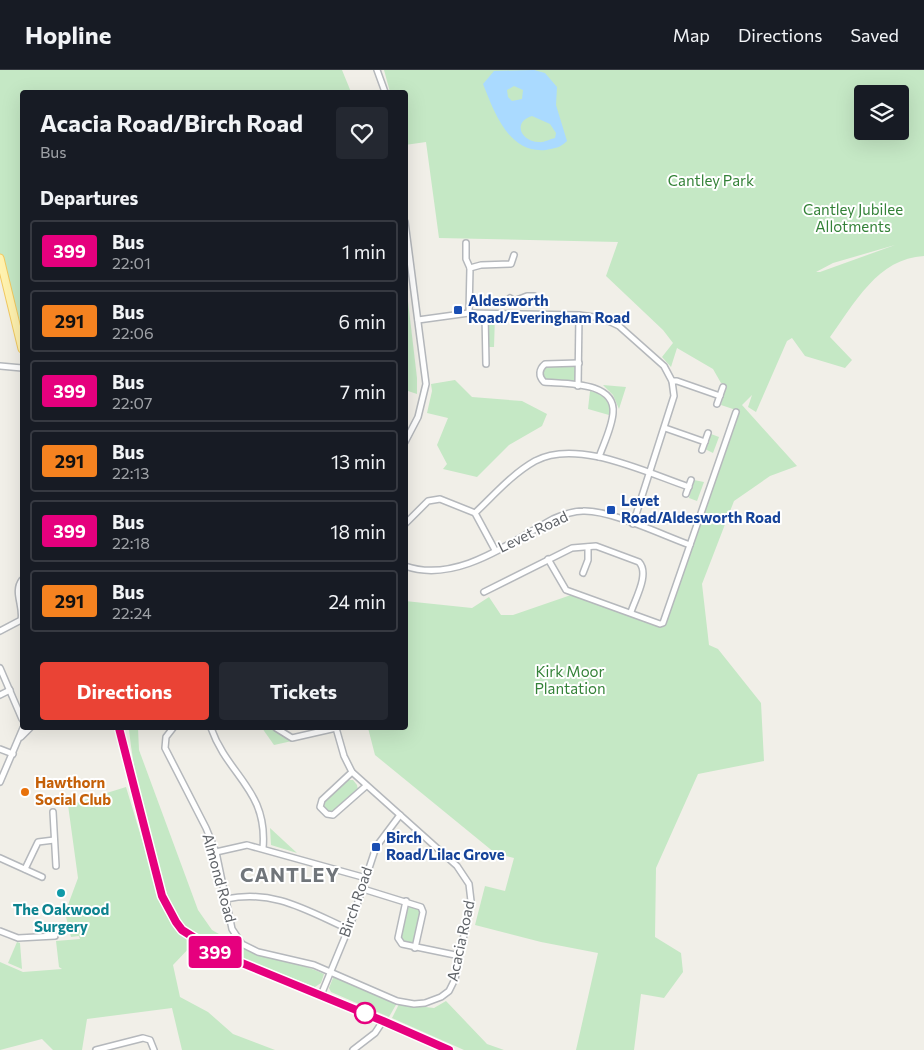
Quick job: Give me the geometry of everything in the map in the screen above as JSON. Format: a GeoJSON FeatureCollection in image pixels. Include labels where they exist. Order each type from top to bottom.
{"type":"FeatureCollection","features":[{"type":"Feature","properties":{"kind":"main road"},"geometry":{"type":"LineString","coordinates":[[0,258],[20,341]]}},
{"type":"Feature","properties":{"kind":"main road"},"geometry":{"type":"LineString","coordinates":[[120,730],[162,896],[176,922],[191,938],[220,954],[449,1050]]}},
{"type":"Feature","properties":{"kind":"street"},"geometry":{"type":"LineString","coordinates":[[377,70],[384,90]]}},
{"type":"Feature","properties":{"kind":"street"},"geometry":{"type":"LineString","coordinates":[[466,243],[466,259],[470,268],[469,313]]}},
{"type":"Feature","properties":{"kind":"street"},"geometry":{"type":"LineString","coordinates":[[408,245],[426,384],[418,417],[408,436]]}},
{"type":"Feature","properties":{"kind":"street"},"geometry":{"type":"LineString","coordinates":[[470,268],[480,265],[511,264],[514,255]]}},
{"type":"Feature","properties":{"kind":"street"},"geometry":{"type":"LineString","coordinates":[[514,314],[512,300],[534,296]]}},
{"type":"Feature","properties":{"kind":"street"},"geometry":{"type":"LineString","coordinates":[[418,320],[469,313],[580,315],[602,318],[619,326],[658,359],[672,381],[674,396],[650,474],[632,524]]}},
{"type":"Feature","properties":{"kind":"street"},"geometry":{"type":"LineString","coordinates":[[485,314],[486,364]]}},
{"type":"Feature","properties":{"kind":"street"},"geometry":{"type":"LineString","coordinates":[[578,386],[580,315]]}},
{"type":"Feature","properties":{"kind":"street"},"geometry":{"type":"LineString","coordinates":[[579,363],[545,364],[540,371],[540,375],[544,382],[596,387],[604,391],[614,414],[599,457]]}},
{"type":"Feature","properties":{"kind":"street"},"geometry":{"type":"LineString","coordinates":[[0,366],[20,368]]}},
{"type":"Feature","properties":{"kind":"street"},"geometry":{"type":"LineString","coordinates":[[672,381],[720,396]]}},
{"type":"Feature","properties":{"kind":"street"},"geometry":{"type":"LineString","coordinates":[[717,404],[723,387]]}},
{"type":"Feature","properties":{"kind":"street"},"geometry":{"type":"LineString","coordinates":[[548,559],[563,587],[660,624],[663,623],[736,412]]}},
{"type":"Feature","properties":{"kind":"street"},"geometry":{"type":"LineString","coordinates":[[665,428],[705,442]]}},
{"type":"Feature","properties":{"kind":"street"},"geometry":{"type":"LineString","coordinates":[[702,450],[708,434]]}},
{"type":"Feature","properties":{"kind":"street"},"geometry":{"type":"LineString","coordinates":[[475,513],[514,476],[538,460],[564,453],[586,453],[689,487]]}},
{"type":"Feature","properties":{"kind":"street"},"geometry":{"type":"LineString","coordinates":[[686,494],[691,480]]}},
{"type":"Feature","properties":{"kind":"street"},"geometry":{"type":"LineString","coordinates":[[408,521],[432,499],[440,499],[475,513],[495,550]]}},
{"type":"Feature","properties":{"kind":"street","name":"Levet Road"},"geometry":{"type":"LineString","coordinates":[[408,567],[423,571],[451,570],[495,550],[553,519],[574,512],[596,512],[690,545]]}},
{"type":"Feature","properties":{"kind":"street"},"geometry":{"type":"LineString","coordinates":[[584,573],[588,560],[588,546]]}},
{"type":"Feature","properties":{"kind":"street"},"geometry":{"type":"LineString","coordinates":[[484,592],[568,549],[596,546],[639,562],[642,565],[643,575],[631,612]]}},
{"type":"Feature","properties":{"kind":"street"},"geometry":{"type":"LineString","coordinates":[[20,585],[18,590],[20,602]]}},
{"type":"Feature","properties":{"kind":"street"},"geometry":{"type":"LineString","coordinates":[[0,631],[20,621]]}},
{"type":"Feature","properties":{"kind":"street"},"geometry":{"type":"LineString","coordinates":[[0,668],[20,713]]}},
{"type":"Feature","properties":{"kind":"street"},"geometry":{"type":"LineString","coordinates":[[0,694],[10,690]]}},
{"type":"Feature","properties":{"kind":"street"},"geometry":{"type":"LineString","coordinates":[[16,702],[20,707]]}},
{"type":"Feature","properties":{"kind":"street"},"geometry":{"type":"LineString","coordinates":[[0,782],[22,730]]}},
{"type":"Feature","properties":{"kind":"street"},"geometry":{"type":"LineString","coordinates":[[19,739],[28,730]]}},
{"type":"Feature","properties":{"kind":"street","name":"Almond Road"},"geometry":{"type":"LineString","coordinates":[[172,730],[166,738],[166,748],[216,852],[232,929],[242,944],[258,952],[314,965],[330,972]]}},
{"type":"Feature","properties":{"kind":"street"},"geometry":{"type":"LineString","coordinates":[[212,730],[216,741],[258,804],[265,828],[263,848]]}},
{"type":"Feature","properties":{"kind":"street"},"geometry":{"type":"LineString","coordinates":[[279,730],[292,738],[327,730]]}},
{"type":"Feature","properties":{"kind":"street","name":"Acacia Road"},"geometry":{"type":"LineString","coordinates":[[330,972],[397,1001],[425,1003],[449,991],[455,980],[471,901],[469,884],[457,866],[352,772],[344,756],[337,730]]}},
{"type":"Feature","properties":{"kind":"street"},"geometry":{"type":"LineString","coordinates":[[0,749],[13,754]]}},
{"type":"Feature","properties":{"kind":"street"},"geometry":{"type":"LineString","coordinates":[[352,772],[322,800],[320,807],[327,814],[334,815],[366,786]]}},
{"type":"Feature","properties":{"kind":"street"},"geometry":{"type":"LineString","coordinates":[[53,812],[56,866]]}},
{"type":"Feature","properties":{"kind":"street","name":"Birch Road"},"geometry":{"type":"LineString","coordinates":[[321,995],[363,889],[376,847],[400,815]]}},
{"type":"Feature","properties":{"kind":"street"},"geometry":{"type":"LineString","coordinates":[[25,869],[38,842],[54,840]]}},
{"type":"Feature","properties":{"kind":"street"},"geometry":{"type":"LineString","coordinates":[[216,852],[242,845],[263,848],[366,878]]}},
{"type":"Feature","properties":{"kind":"street"},"geometry":{"type":"LineString","coordinates":[[0,858],[42,877]]}},
{"type":"Feature","properties":{"kind":"street"},"geometry":{"type":"LineString","coordinates":[[363,889],[418,905],[423,909],[415,948]]}},
{"type":"Feature","properties":{"kind":"street"},"geometry":{"type":"LineString","coordinates":[[226,900],[251,895],[269,897],[289,903],[348,929]]}},
{"type":"Feature","properties":{"kind":"street"},"geometry":{"type":"LineString","coordinates":[[406,901],[398,938],[402,944],[460,956]]}},
{"type":"Feature","properties":{"kind":"street"},"geometry":{"type":"LineString","coordinates":[[0,931],[18,938],[55,936]]}},
{"type":"Feature","properties":{"kind":"street"},"geometry":{"type":"LineString","coordinates":[[353,1050],[375,1033],[383,1021]]}},
{"type":"Feature","properties":{"kind":"street"},"geometry":{"type":"LineString","coordinates":[[96,1050],[143,1038],[150,1040],[154,1050]]}},
{"type":"Feature","properties":{"kind":"green space"},"geometry":{"type":"Polygon","coordinates":[[[0,70],[342,70],[350,90],[20,90],[20,339],[0,258],[0,70]]]}},
{"type":"Feature","properties":{"kind":"green space"},"geometry":{"type":"Polygon","coordinates":[[[384,70],[924,70],[924,256],[908,259],[893,265],[880,274],[858,297],[848,311],[830,337],[852,360],[845,368],[805,356],[792,338],[787,341],[756,412],[748,407],[752,395],[742,405],[797,466],[770,476],[734,501],[702,584],[709,645],[718,649],[761,703],[764,761],[698,774],[656,868],[655,937],[681,953],[683,972],[664,998],[641,994],[634,1050],[576,1050],[598,953],[541,942],[475,925],[485,886],[505,891],[514,858],[495,853],[375,755],[369,730],[408,730],[408,601],[472,608],[489,597],[501,615],[513,615],[571,595],[664,627],[739,411],[721,405],[726,385],[721,383],[713,369],[677,348],[671,367],[662,357],[673,343],[663,330],[606,276],[618,242],[439,238],[426,142],[408,145],[408,90],[389,90],[384,70]],[[895,245],[833,263],[816,272],[820,272],[895,245]]]}},
{"type":"Feature","properties":{"kind":"green space"},"geometry":{"type":"Polygon","coordinates":[[[408,302],[417,378],[417,394],[408,391],[408,302]]]}},
{"type":"Feature","properties":{"kind":"green space"},"geometry":{"type":"Polygon","coordinates":[[[495,316],[494,347],[488,347],[489,321],[495,316]]]}},
{"type":"Feature","properties":{"kind":"green space"},"geometry":{"type":"Polygon","coordinates":[[[579,363],[578,386],[544,382],[540,378],[542,366],[579,363]]]}},
{"type":"Feature","properties":{"kind":"green space"},"geometry":{"type":"Polygon","coordinates":[[[455,380],[472,397],[522,401],[547,414],[542,426],[509,445],[477,477],[443,469],[447,464],[437,445],[448,418],[427,413],[432,391],[431,384],[455,380]]]}},
{"type":"Feature","properties":{"kind":"green space"},"geometry":{"type":"Polygon","coordinates":[[[603,385],[626,387],[619,409],[613,395],[603,385]]]}},
{"type":"Feature","properties":{"kind":"green space"},"geometry":{"type":"Polygon","coordinates":[[[590,391],[602,394],[610,406],[609,415],[588,409],[590,391]]]}},
{"type":"Feature","properties":{"kind":"green space"},"geometry":{"type":"Polygon","coordinates":[[[711,434],[719,437],[713,453],[705,449],[711,434]]]}},
{"type":"Feature","properties":{"kind":"green space"},"geometry":{"type":"Polygon","coordinates":[[[694,480],[704,482],[697,501],[689,498],[694,480]]]}},
{"type":"Feature","properties":{"kind":"green space"},"geometry":{"type":"Polygon","coordinates":[[[129,730],[138,730],[139,750],[198,910],[212,930],[238,945],[236,957],[209,945],[191,933],[176,913],[166,891],[148,833],[129,730]]]}},
{"type":"Feature","properties":{"kind":"green space"},"geometry":{"type":"Polygon","coordinates":[[[263,730],[275,730],[292,741],[274,745],[263,730]]]}},
{"type":"Feature","properties":{"kind":"green space"},"geometry":{"type":"Polygon","coordinates":[[[348,780],[353,780],[358,790],[333,812],[327,811],[323,807],[323,801],[348,780]]]}},
{"type":"Feature","properties":{"kind":"green space"},"geometry":{"type":"Polygon","coordinates":[[[126,787],[163,909],[178,932],[193,944],[173,965],[180,997],[208,1012],[233,1034],[275,1050],[182,1050],[172,1008],[87,1019],[82,1050],[53,1050],[42,1039],[0,1050],[0,962],[23,972],[62,969],[59,967],[56,941],[80,939],[79,936],[71,937],[65,913],[78,878],[68,805],[126,787]]]}},
{"type":"Feature","properties":{"kind":"green space"},"geometry":{"type":"Polygon","coordinates":[[[270,828],[297,853],[271,845],[270,828]]]}},
{"type":"Feature","properties":{"kind":"green space"},"geometry":{"type":"Polygon","coordinates":[[[411,905],[420,910],[414,941],[411,944],[403,942],[401,938],[407,909],[411,905]]]}},
{"type":"Feature","properties":{"kind":"green space"},"geometry":{"type":"Polygon","coordinates":[[[17,942],[20,943],[22,969],[8,963],[17,942]]]}},
{"type":"Feature","properties":{"kind":"green space"},"geometry":{"type":"Polygon","coordinates":[[[240,946],[260,955],[314,969],[324,974],[321,983],[315,987],[238,957],[240,946]]]}},
{"type":"Feature","properties":{"kind":"green space"},"geometry":{"type":"Polygon","coordinates":[[[333,978],[397,1003],[389,1017],[331,992],[329,988],[333,978]]]}},
{"type":"Feature","properties":{"kind":"green space"},"geometry":{"type":"Polygon","coordinates":[[[446,1001],[487,1044],[504,1050],[464,1050],[392,1018],[399,1004],[434,1008],[446,1001]]]}},
{"type":"Feature","properties":{"kind":"water"},"geometry":{"type":"Polygon","coordinates":[[[534,70],[545,73],[557,87],[556,105],[567,141],[555,148],[546,150],[533,149],[522,145],[512,138],[498,118],[483,84],[494,71],[534,70]],[[514,86],[507,90],[508,97],[512,101],[522,99],[523,90],[514,86]],[[532,116],[522,123],[521,127],[521,131],[528,139],[541,142],[555,138],[556,133],[550,124],[532,116]]]}},
{"type":"Feature","properties":{"kind":"bus line","name":"399"},"geometry":{"type":"LineString","coordinates":[[120,730],[162,896],[182,930],[202,945],[220,954],[449,1050]]}},
{"type":"Feature","properties":{"kind":"place","name":"Aldesworth Road/Everingham Road"},"geometry":{"type":"Point","coordinates":[458,310]}},
{"type":"Feature","properties":{"kind":"place","name":"Levet Road/Aldesworth Road"},"geometry":{"type":"Point","coordinates":[611,510]}},
{"type":"Feature","properties":{"kind":"place","name":"Hawthorn Social Club"},"geometry":{"type":"Point","coordinates":[25,792]}},
{"type":"Feature","properties":{"kind":"place","name":"Birch Road/Lilac Grove"},"geometry":{"type":"Point","coordinates":[376,847]}},
{"type":"Feature","properties":{"kind":"place","name":"The Oakwood Surgery"},"geometry":{"type":"Point","coordinates":[61,893]}},
{"type":"Feature","properties":{"kind":"district","name":"CANTLEY"},"geometry":{"type":"Point","coordinates":[290,875]}},
{"type":"Feature","properties":{"kind":"park label","name":"Cantley Park"},"geometry":{"type":"Point","coordinates":[711,181]}},
{"type":"Feature","properties":{"kind":"park label","name":"Cantley Jubilee Allotments"},"geometry":{"type":"Point","coordinates":[853,218]}},
{"type":"Feature","properties":{"kind":"park label","name":"Kirk Moor Plantation"},"geometry":{"type":"Point","coordinates":[570,680]}}]}
